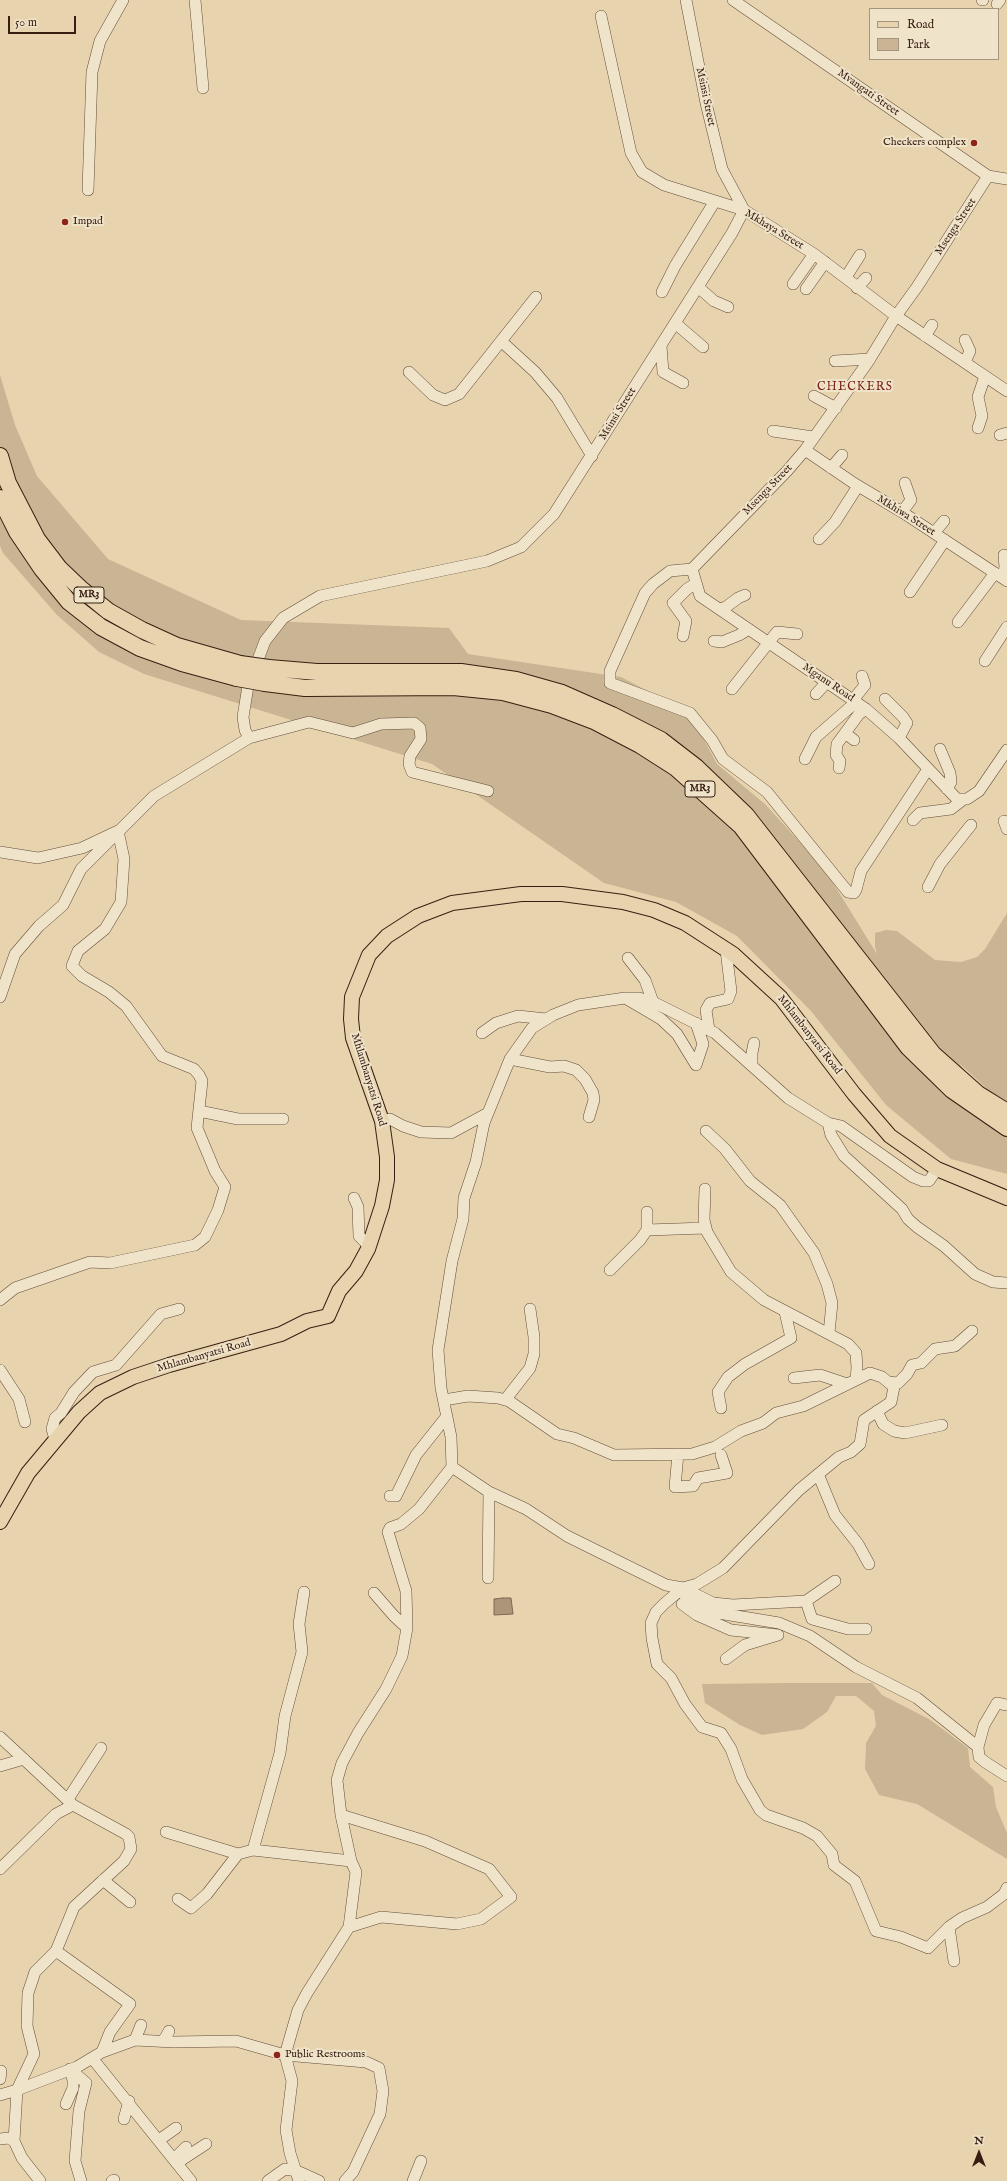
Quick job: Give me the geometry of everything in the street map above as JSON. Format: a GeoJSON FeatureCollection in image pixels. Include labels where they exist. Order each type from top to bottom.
{"type":"FeatureCollection","features":[{"type":"Feature","properties":{"kind":"highway","name":"MR3"},"geometry":{"type":"LineString","coordinates":[[0,456],[8,483],[37,539],[59,568],[81,589],[108,610],[142,630],[238,671]]}},
{"type":"Feature","properties":{"kind":"highway","name":"MR3"},"geometry":{"type":"LineString","coordinates":[[0,498],[17,532],[42,569],[69,602],[101,626],[140,648],[182,663],[267,676],[305,688],[453,687],[503,692],[552,705],[594,721],[640,745],[676,768],[741,826],[908,1047],[952,1090],[1007,1128]]}},
{"type":"Feature","properties":{"kind":"highway","name":"MR3"},"geometry":{"type":"LineString","coordinates":[[267,676],[317,672],[461,672],[516,680],[562,693],[612,715],[661,740],[696,767],[746,816],[933,1054],[978,1094],[1007,1112]]}},
{"type":"Feature","properties":{"kind":"main road","name":"Mhlambanyatsi Road"},"geometry":{"type":"LineString","coordinates":[[0,1522],[28,1473],[55,1438],[79,1412],[100,1393],[133,1377],[169,1365],[281,1334],[306,1321],[328,1316],[339,1291],[356,1271],[369,1246],[382,1206],[387,1180],[387,1157],[382,1121],[353,1038],[351,1019],[352,997],[370,955],[387,936],[418,916],[452,904],[490,897],[520,894],[592,896],[654,910],[685,924],[726,950],[781,998],[854,1094],[890,1136],[937,1169],[987,1192],[1007,1198]]}},
{"type":"Feature","properties":{"kind":"street"},"geometry":{"type":"LineString","coordinates":[[88,190],[92,72],[100,41],[123,0]]}},
{"type":"Feature","properties":{"kind":"street"},"geometry":{"type":"LineString","coordinates":[[195,0],[204,88]]}},
{"type":"Feature","properties":{"kind":"street","name":"Msinsi Street"},"geometry":{"type":"LineString","coordinates":[[249,738],[245,730],[243,717],[244,699],[259,652],[265,641],[283,618],[320,596],[487,562],[521,547],[554,514],[676,323],[744,210],[722,169],[706,103],[686,0]]}},
{"type":"Feature","properties":{"kind":"street","name":"Mvangati Street"},"geometry":{"type":"LineString","coordinates":[[733,0],[988,176],[1007,179]]}},
{"type":"Feature","properties":{"kind":"street","name":"Mkhaya Street"},"geometry":{"type":"LineString","coordinates":[[600,16],[630,153],[642,172],[664,186],[744,210],[814,254],[846,277],[857,288],[924,336],[1007,391]]}},
{"type":"Feature","properties":{"kind":"street","name":"Msenga Street"},"geometry":{"type":"LineString","coordinates":[[692,569],[805,450],[870,359],[896,316],[917,287],[988,176]]}},
{"type":"Feature","properties":{"kind":"street"},"geometry":{"type":"LineString","coordinates":[[662,292],[675,266],[715,201]]}},
{"type":"Feature","properties":{"kind":"street"},"geometry":{"type":"LineString","coordinates":[[793,284],[814,254]]}},
{"type":"Feature","properties":{"kind":"street"},"geometry":{"type":"LineString","coordinates":[[846,277],[860,255]]}},
{"type":"Feature","properties":{"kind":"street"},"geometry":{"type":"LineString","coordinates":[[806,289],[825,262]]}},
{"type":"Feature","properties":{"kind":"street"},"geometry":{"type":"LineString","coordinates":[[857,288],[866,278]]}},
{"type":"Feature","properties":{"kind":"street"},"geometry":{"type":"LineString","coordinates":[[698,287],[714,301],[728,307]]}},
{"type":"Feature","properties":{"kind":"street"},"geometry":{"type":"LineString","coordinates":[[409,372],[433,395],[445,400],[459,394],[536,297]]}},
{"type":"Feature","properties":{"kind":"street"},"geometry":{"type":"LineString","coordinates":[[676,323],[703,346]]}},
{"type":"Feature","properties":{"kind":"street"},"geometry":{"type":"LineString","coordinates":[[924,336],[932,325]]}},
{"type":"Feature","properties":{"kind":"street"},"geometry":{"type":"LineString","coordinates":[[965,340],[970,351],[965,362]]}},
{"type":"Feature","properties":{"kind":"street"},"geometry":{"type":"LineString","coordinates":[[501,341],[535,372],[557,398],[592,456]]}},
{"type":"Feature","properties":{"kind":"street"},"geometry":{"type":"LineString","coordinates":[[661,346],[663,372],[683,382]]}},
{"type":"Feature","properties":{"kind":"street"},"geometry":{"type":"LineString","coordinates":[[835,361],[870,359]]}},
{"type":"Feature","properties":{"kind":"street"},"geometry":{"type":"LineString","coordinates":[[978,428],[982,416],[978,397],[985,376]]}},
{"type":"Feature","properties":{"kind":"street"},"geometry":{"type":"LineString","coordinates":[[814,396],[836,408]]}},
{"type":"Feature","properties":{"kind":"street"},"geometry":{"type":"LineString","coordinates":[[772,431],[813,437]]}},
{"type":"Feature","properties":{"kind":"street","name":"Mkhiwa Street"},"geometry":{"type":"LineString","coordinates":[[805,450],[858,486],[902,512],[1002,578]]}},
{"type":"Feature","properties":{"kind":"street"},"geometry":{"type":"LineString","coordinates":[[831,468],[842,455]]}},
{"type":"Feature","properties":{"kind":"street"},"geometry":{"type":"LineString","coordinates":[[902,512],[911,500],[905,483]]}},
{"type":"Feature","properties":{"kind":"street"},"geometry":{"type":"LineString","coordinates":[[819,539],[835,522],[858,486]]}},
{"type":"Feature","properties":{"kind":"street"},"geometry":{"type":"LineString","coordinates":[[934,533],[944,521]]}},
{"type":"Feature","properties":{"kind":"street"},"geometry":{"type":"LineString","coordinates":[[910,592],[945,540]]}},
{"type":"Feature","properties":{"kind":"street"},"geometry":{"type":"LineString","coordinates":[[958,622],[1002,578],[1005,567],[1004,555]]}},
{"type":"Feature","properties":{"kind":"street"},"geometry":{"type":"LineString","coordinates":[[692,569],[670,571],[653,584],[645,593],[612,665],[610,682],[690,713],[712,740],[723,759],[767,792],[848,892],[854,893],[861,871],[928,769]]}},
{"type":"Feature","properties":{"kind":"street","name":"Mganu Road"},"geometry":{"type":"LineString","coordinates":[[692,569],[695,584],[700,596],[866,708],[899,738],[957,798],[966,798]]}},
{"type":"Feature","properties":{"kind":"street"},"geometry":{"type":"LineString","coordinates":[[683,636],[686,621],[673,603],[695,584]]}},
{"type":"Feature","properties":{"kind":"street"},"geometry":{"type":"LineString","coordinates":[[720,609],[745,595]]}},
{"type":"Feature","properties":{"kind":"street"},"geometry":{"type":"LineString","coordinates":[[986,661],[1007,627]]}},
{"type":"Feature","properties":{"kind":"street"},"geometry":{"type":"LineString","coordinates":[[714,641],[722,642],[749,629]]}},
{"type":"Feature","properties":{"kind":"street"},"geometry":{"type":"LineString","coordinates":[[732,689],[770,643],[777,632],[796,634]]}},
{"type":"Feature","properties":{"kind":"street"},"geometry":{"type":"LineString","coordinates":[[805,759],[816,737],[854,701],[865,685],[862,676]]}},
{"type":"Feature","properties":{"kind":"street"},"geometry":{"type":"LineString","coordinates":[[816,694],[827,682]]}},
{"type":"Feature","properties":{"kind":"street"},"geometry":{"type":"LineString","coordinates":[[885,698],[903,716],[907,724],[899,738]]}},
{"type":"Feature","properties":{"kind":"street"},"geometry":{"type":"LineString","coordinates":[[838,768],[840,761],[836,755],[835,748],[845,733],[866,708]]}},
{"type":"Feature","properties":{"kind":"street"},"geometry":{"type":"LineString","coordinates":[[0,997],[15,954],[39,926],[64,905],[81,869],[154,796],[249,738],[309,722],[353,733],[381,724],[403,722],[414,723],[420,728],[421,739],[410,756],[409,764],[412,772],[488,791]]}},
{"type":"Feature","properties":{"kind":"street"},"geometry":{"type":"LineString","coordinates":[[845,733],[854,740]]}},
{"type":"Feature","properties":{"kind":"street"},"geometry":{"type":"LineString","coordinates":[[940,749],[950,773],[951,782],[947,788]]}},
{"type":"Feature","properties":{"kind":"street"},"geometry":{"type":"LineString","coordinates":[[913,820],[920,813],[951,808],[978,791],[1007,750]]}},
{"type":"Feature","properties":{"kind":"street"},"geometry":{"type":"LineString","coordinates":[[928,887],[940,864],[971,824]]}},
{"type":"Feature","properties":{"kind":"street"},"geometry":{"type":"LineString","coordinates":[[0,852],[38,858],[82,848],[118,831]]}},
{"type":"Feature","properties":{"kind":"street"},"geometry":{"type":"LineString","coordinates":[[0,1300],[14,1288],[90,1262],[110,1263],[195,1245],[205,1237],[218,1210],[225,1187],[214,1171],[196,1128],[202,1081],[194,1069],[162,1056],[126,1006],[109,992],[82,976],[72,966],[78,951],[105,929],[121,902],[124,860],[118,831]]}},
{"type":"Feature","properties":{"kind":"street"},"geometry":{"type":"LineString","coordinates":[[709,1030],[706,1010],[710,1003],[728,999],[731,991],[726,950]]}},
{"type":"Feature","properties":{"kind":"street"},"geometry":{"type":"LineString","coordinates":[[628,958],[645,980],[653,1002]]}},
{"type":"Feature","properties":{"kind":"street"},"geometry":{"type":"LineString","coordinates":[[625,998],[660,1019],[677,1034],[696,1065],[703,1044],[696,1023]]}},
{"type":"Feature","properties":{"kind":"street"},"geometry":{"type":"LineString","coordinates":[[298,2176],[290,2153],[286,2130],[292,2081],[285,2055],[298,2010],[306,1993],[349,1927],[356,1872],[351,1862],[341,1815],[337,1780],[342,1763],[358,1733],[386,1690],[402,1656],[407,1628],[406,1590],[388,1532],[390,1528],[401,1524],[419,1509],[452,1467],[451,1437],[444,1400],[438,1350],[452,1261],[463,1219],[464,1198],[476,1162],[478,1145],[488,1112],[510,1059],[532,1028],[546,1019],[583,1004],[625,998],[639,998],[653,1002],[709,1030],[752,1065],[788,1098],[828,1123],[841,1126],[914,1177],[923,1181],[929,1181],[937,1169]]}},
{"type":"Feature","properties":{"kind":"street"},"geometry":{"type":"LineString","coordinates":[[482,1033],[496,1023],[518,1016],[546,1019]]}},
{"type":"Feature","properties":{"kind":"street"},"geometry":{"type":"LineString","coordinates":[[752,1065],[754,1043]]}},
{"type":"Feature","properties":{"kind":"street"},"geometry":{"type":"LineString","coordinates":[[510,1059],[550,1067],[564,1066],[576,1070],[585,1078],[593,1093],[594,1100],[590,1117]]}},
{"type":"Feature","properties":{"kind":"street"},"geometry":{"type":"LineString","coordinates":[[199,1111],[238,1119],[284,1119]]}},
{"type":"Feature","properties":{"kind":"street"},"geometry":{"type":"LineString","coordinates":[[382,1121],[390,1119],[403,1126],[421,1132],[451,1133],[488,1112]]}},
{"type":"Feature","properties":{"kind":"street"},"geometry":{"type":"LineString","coordinates":[[828,1123],[831,1135],[844,1156],[902,1209],[908,1219],[944,1246],[975,1274],[993,1282],[1007,1283]]}},
{"type":"Feature","properties":{"kind":"street"},"geometry":{"type":"LineString","coordinates":[[706,1131],[725,1149],[750,1181],[780,1205],[814,1253],[827,1284],[832,1303],[829,1333]]}},
{"type":"Feature","properties":{"kind":"street"},"geometry":{"type":"LineString","coordinates":[[705,1189],[704,1220],[706,1228],[731,1272],[764,1300],[848,1344],[856,1353],[857,1368],[851,1382]]}},
{"type":"Feature","properties":{"kind":"street"},"geometry":{"type":"LineString","coordinates":[[354,1198],[358,1207],[359,1236],[369,1246]]}},
{"type":"Feature","properties":{"kind":"street"},"geometry":{"type":"LineString","coordinates":[[610,1270],[640,1240],[647,1230],[647,1212]]}},
{"type":"Feature","properties":{"kind":"street"},"geometry":{"type":"LineString","coordinates":[[647,1230],[706,1228]]}},
{"type":"Feature","properties":{"kind":"street"},"geometry":{"type":"LineString","coordinates":[[55,1438],[52,1429],[55,1418],[61,1413],[74,1392],[93,1372],[116,1365],[161,1314],[179,1309]]}},
{"type":"Feature","properties":{"kind":"street"},"geometry":{"type":"LineString","coordinates":[[505,1400],[523,1379],[532,1361],[534,1337],[530,1309]]}},
{"type":"Feature","properties":{"kind":"street"},"geometry":{"type":"LineString","coordinates":[[721,1408],[718,1392],[728,1377],[745,1364],[791,1338],[785,1312]]}},
{"type":"Feature","properties":{"kind":"street"},"geometry":{"type":"LineString","coordinates":[[888,1382],[898,1383],[907,1374],[912,1365],[921,1363],[935,1349],[955,1346],[972,1331]]}},
{"type":"Feature","properties":{"kind":"street"},"geometry":{"type":"LineString","coordinates":[[0,1370],[19,1399],[25,1422]]}},
{"type":"Feature","properties":{"kind":"street"},"geometry":{"type":"LineString","coordinates":[[444,1400],[468,1396],[505,1400],[558,1434],[574,1438],[614,1455],[692,1454],[715,1447],[741,1430],[763,1423],[776,1413],[803,1406],[870,1373],[882,1377],[894,1387],[891,1402],[864,1420],[860,1444],[851,1452],[839,1457],[818,1474],[775,1513],[723,1568],[697,1584],[683,1588],[656,1612],[651,1623],[657,1664],[671,1678],[685,1704],[702,1727],[721,1733],[731,1749],[748,1792],[760,1810],[766,1815],[804,1828],[817,1836],[832,1854],[834,1865],[855,1881],[876,1931],[902,1937],[928,1948],[949,1927],[962,1918],[986,1907],[1004,1894],[1007,1888]]}},
{"type":"Feature","properties":{"kind":"street"},"geometry":{"type":"LineString","coordinates":[[794,1378],[820,1375],[851,1382]]}},
{"type":"Feature","properties":{"kind":"street"},"geometry":{"type":"LineString","coordinates":[[877,1411],[883,1424],[894,1431],[905,1433],[942,1425]]}},
{"type":"Feature","properties":{"kind":"street"},"geometry":{"type":"LineString","coordinates":[[390,1496],[396,1496],[416,1455],[447,1416]]}},
{"type":"Feature","properties":{"kind":"street"},"geometry":{"type":"LineString","coordinates":[[678,1454],[675,1487],[693,1486],[698,1478],[727,1474],[721,1455]]}},
{"type":"Feature","properties":{"kind":"street"},"geometry":{"type":"LineString","coordinates":[[452,1467],[489,1492],[526,1509],[567,1536],[666,1585],[683,1588],[702,1599],[727,1604],[806,1600],[835,1581]]}},
{"type":"Feature","properties":{"kind":"street"},"geometry":{"type":"LineString","coordinates":[[818,1474],[835,1515],[858,1544],[869,1564]]}},
{"type":"Feature","properties":{"kind":"street"},"geometry":{"type":"LineString","coordinates":[[488,1578],[489,1492]]}},
{"type":"Feature","properties":{"kind":"street"},"geometry":{"type":"LineString","coordinates":[[683,1588],[680,1598],[682,1604],[697,1615],[731,1630],[778,1635],[745,1645],[726,1659]]}},
{"type":"Feature","properties":{"kind":"street"},"geometry":{"type":"LineString","coordinates":[[683,1588],[685,1596],[692,1603],[706,1611],[778,1623],[810,1636],[856,1667],[917,1698],[978,1747]]}},
{"type":"Feature","properties":{"kind":"street"},"geometry":{"type":"LineString","coordinates":[[254,1850],[280,1753],[286,1710],[302,1652],[299,1624],[304,1592]]}},
{"type":"Feature","properties":{"kind":"street"},"geometry":{"type":"LineString","coordinates":[[374,1592],[394,1616],[407,1628]]}},
{"type":"Feature","properties":{"kind":"street"},"geometry":{"type":"LineString","coordinates":[[806,1600],[812,1619],[848,1629],[866,1628]]}},
{"type":"Feature","properties":{"kind":"street"},"geometry":{"type":"LineString","coordinates":[[1007,1705],[997,1703],[984,1725],[978,1747],[978,1757],[1007,1776]]}},
{"type":"Feature","properties":{"kind":"street"},"geometry":{"type":"LineString","coordinates":[[0,1754],[4,1741],[70,1802],[130,1837],[131,1849],[124,1861],[74,1907],[56,1951],[35,1972],[28,1993],[27,2026],[34,2054],[17,2090],[14,2140],[22,2158],[40,2181]]}},
{"type":"Feature","properties":{"kind":"street"},"geometry":{"type":"LineString","coordinates":[[0,1869],[70,1802],[101,1748]]}},
{"type":"Feature","properties":{"kind":"street"},"geometry":{"type":"LineString","coordinates":[[0,1766],[24,1759]]}},
{"type":"Feature","properties":{"kind":"street"},"geometry":{"type":"LineString","coordinates":[[341,1815],[425,1841],[489,1870],[511,1897],[481,1919],[457,1924],[381,1916],[349,1927]]}},
{"type":"Feature","properties":{"kind":"street"},"geometry":{"type":"LineString","coordinates":[[166,1832],[238,1854],[254,1850],[351,1862]]}},
{"type":"Feature","properties":{"kind":"street"},"geometry":{"type":"LineString","coordinates":[[178,1899],[191,1908],[207,1894],[238,1854]]}},
{"type":"Feature","properties":{"kind":"street"},"geometry":{"type":"LineString","coordinates":[[103,1880],[130,1902]]}},
{"type":"Feature","properties":{"kind":"street"},"geometry":{"type":"LineString","coordinates":[[949,1927],[954,1961]]}},
{"type":"Feature","properties":{"kind":"street"},"geometry":{"type":"LineString","coordinates":[[56,1951],[130,2004],[110,2032],[97,2055]]}},
{"type":"Feature","properties":{"kind":"street"},"geometry":{"type":"LineString","coordinates":[[135,2040],[141,2025]]}},
{"type":"Feature","properties":{"kind":"street"},"geometry":{"type":"LineString","coordinates":[[163,2042],[169,2031]]}},
{"type":"Feature","properties":{"kind":"street"},"geometry":{"type":"LineString","coordinates":[[0,2095],[17,2090],[70,2069],[97,2055],[135,2040],[163,2042],[236,2041],[285,2055],[366,2062],[379,2068],[383,2091],[380,2114],[353,2172],[345,2181]]}},
{"type":"Feature","properties":{"kind":"street"},"geometry":{"type":"LineString","coordinates":[[97,2055],[129,2101],[191,2181]]}},
{"type":"Feature","properties":{"kind":"street"},"geometry":{"type":"LineString","coordinates":[[66,2104],[73,2088],[73,2080],[70,2069]]}},
{"type":"Feature","properties":{"kind":"street"},"geometry":{"type":"LineString","coordinates":[[70,2069],[86,2083],[79,2111],[76,2154],[77,2172],[81,2181]]}},
{"type":"Feature","properties":{"kind":"street"},"geometry":{"type":"LineString","coordinates":[[124,2119],[129,2101]]}},
{"type":"Feature","properties":{"kind":"street"},"geometry":{"type":"LineString","coordinates":[[159,2140],[176,2128]]}},
{"type":"Feature","properties":{"kind":"street"},"geometry":{"type":"LineString","coordinates":[[0,2139],[8,2138],[14,2140]]}},
{"type":"Feature","properties":{"kind":"street"},"geometry":{"type":"LineString","coordinates":[[175,2161],[206,2144]]}},
{"type":"Feature","properties":{"kind":"street"},"geometry":{"type":"LineString","coordinates":[[175,2161],[186,2147]]}},
{"type":"Feature","properties":{"kind":"street"},"geometry":{"type":"LineString","coordinates":[[413,2181],[421,2161]]}},
{"type":"Feature","properties":{"kind":"street"},"geometry":{"type":"LineString","coordinates":[[268,2181],[285,2169],[298,2176],[319,2181]]}},
{"type":"Feature","properties":{"kind":"green space"},"geometry":{"type":"Polygon","coordinates":[[[0,375],[15,425],[37,476],[108,559],[241,620],[449,628],[468,654],[621,677],[690,713],[717,764],[766,805],[825,870],[877,954],[875,947],[875,933],[886,930],[897,931],[935,960],[961,962],[977,957],[985,949],[1007,913],[1007,1102],[998,1099],[959,1063],[1007,1126],[1007,1174],[951,1159],[886,1105],[811,1011],[737,936],[676,902],[604,883],[432,764],[144,674],[99,652],[57,615],[3,553],[0,546],[0,375]]]}},
{"type":"Feature","properties":{"kind":"green space"},"geometry":{"type":"Polygon","coordinates":[[[872,1683],[882,1695],[929,1719],[968,1748],[970,1767],[993,1787],[996,1807],[1007,1833],[1007,1859],[917,1804],[879,1795],[865,1769],[866,1743],[876,1726],[874,1711],[856,1696],[836,1696],[827,1712],[803,1729],[762,1735],[740,1725],[705,1703],[702,1684],[872,1683]]]}},
{"type":"Feature","properties":{"kind":"shaded area"},"geometry":{"type":"Polygon","coordinates":[[[511,1598],[513,1614],[494,1615],[494,1599],[511,1598]]]}},
{"type":"Feature","properties":{"kind":"place","name":"Checkers complex"},"geometry":{"type":"Point","coordinates":[974,143]}},
{"type":"Feature","properties":{"kind":"place","name":"Impad"},"geometry":{"type":"Point","coordinates":[65,222]}},
{"type":"Feature","properties":{"kind":"place","name":"Public Restrooms"},"geometry":{"type":"Point","coordinates":[277,2055]}},
{"type":"Feature","properties":{"kind":"district","name":"CHECKERS"},"geometry":{"type":"Point","coordinates":[855,388]}}]}
